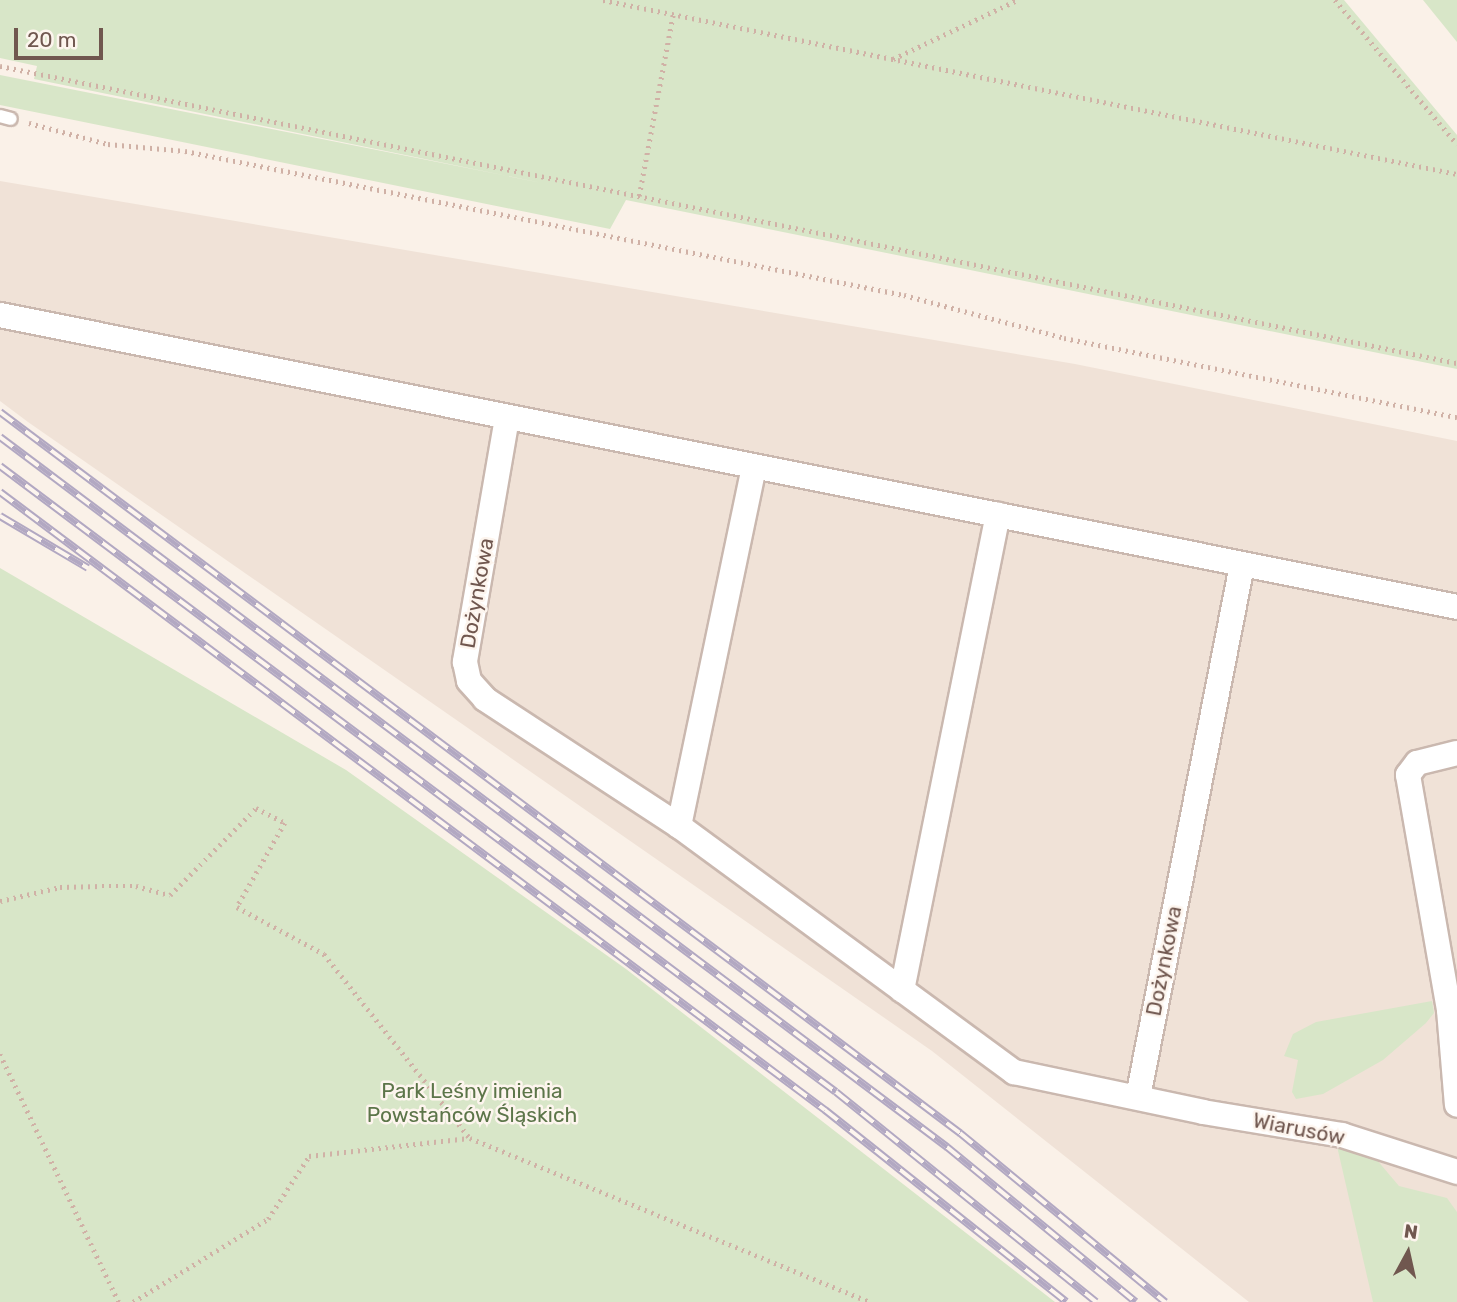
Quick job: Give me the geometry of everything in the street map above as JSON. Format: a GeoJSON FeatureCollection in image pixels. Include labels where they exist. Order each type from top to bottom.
{"type":"FeatureCollection","features":[{"type":"Feature","properties":{"kind":"street"},"geometry":{"type":"LineString","coordinates":[[0,315],[1457,607]]}},
{"type":"Feature","properties":{"kind":"street","name":"Dożynkowa"},"geometry":{"type":"LineString","coordinates":[[507,418],[465,662],[469,681],[485,699],[679,826],[1014,1072],[1138,1097],[1242,565]]}},
{"type":"Feature","properties":{"kind":"street"},"geometry":{"type":"LineString","coordinates":[[679,826],[754,467]]}},
{"type":"Feature","properties":{"kind":"street"},"geometry":{"type":"LineString","coordinates":[[902,990],[998,515]]}},
{"type":"Feature","properties":{"kind":"street"},"geometry":{"type":"LineString","coordinates":[[1457,753],[1417,763],[1408,775],[1453,1009],[1457,1105]]}},
{"type":"Feature","properties":{"kind":"street","name":"Wiarusów"},"geometry":{"type":"LineString","coordinates":[[1138,1097],[1342,1135],[1421,1164],[1457,1172]]}},
{"type":"Feature","properties":{"kind":"path"},"geometry":{"type":"LineString","coordinates":[[603,0],[1457,174]]}},
{"type":"Feature","properties":{"kind":"path"},"geometry":{"type":"LineString","coordinates":[[892,59],[1017,0]]}},
{"type":"Feature","properties":{"kind":"path"},"geometry":{"type":"LineString","coordinates":[[1335,0],[1457,144]]}},
{"type":"Feature","properties":{"kind":"path"},"geometry":{"type":"LineString","coordinates":[[639,196],[673,14]]}},
{"type":"Feature","properties":{"kind":"path"},"geometry":{"type":"LineString","coordinates":[[0,66],[1457,363]]}},
{"type":"Feature","properties":{"kind":"path"},"geometry":{"type":"LineString","coordinates":[[6,117],[108,144],[185,152],[904,295],[1064,338],[1457,417]]}},
{"type":"Feature","properties":{"kind":"path"},"geometry":{"type":"LineString","coordinates":[[0,901],[60,887],[136,886],[170,895],[256,808],[285,823],[237,907],[324,954],[470,1138]]}},
{"type":"Feature","properties":{"kind":"path"},"geometry":{"type":"LineString","coordinates":[[0,1054],[119,1302]]}},
{"type":"Feature","properties":{"kind":"path"},"geometry":{"type":"LineString","coordinates":[[133,1302],[268,1219],[309,1156],[470,1138],[870,1302]]}},
{"type":"Feature","properties":{"kind":"shaded area"},"geometry":{"type":"Polygon","coordinates":[[[0,181],[1075,364],[1457,441],[1457,1302],[1249,1302],[932,1051],[0,401],[0,181]]]}},
{"type":"Feature","properties":{"kind":"green space"},"geometry":{"type":"Polygon","coordinates":[[[0,0],[1344,0],[1457,135],[1457,369],[626,200],[610,229],[0,105],[0,75],[542,183],[34,79],[37,66],[0,58],[0,0]]]}},
{"type":"Feature","properties":{"kind":"green space"},"geometry":{"type":"Polygon","coordinates":[[[1423,0],[1457,0],[1457,42],[1423,0]]]}},
{"type":"Feature","properties":{"kind":"green space","name":"Park Leśny imienia Powstańców Śląskich"},"geometry":{"type":"Polygon","coordinates":[[[0,568],[346,770],[626,969],[1055,1302],[0,1302],[0,568]]]}},
{"type":"Feature","properties":{"kind":"green space"},"geometry":{"type":"Polygon","coordinates":[[[1432,1001],[1434,1013],[1426,1023],[1383,1060],[1323,1094],[1296,1099],[1292,1092],[1298,1060],[1284,1056],[1293,1034],[1316,1022],[1432,1001]]]}},
{"type":"Feature","properties":{"kind":"green space"},"geometry":{"type":"Polygon","coordinates":[[[1336,1142],[1371,1153],[1399,1186],[1447,1198],[1457,1212],[1457,1302],[1373,1302],[1336,1142]]]}},
{"type":"Feature","properties":{"kind":"railway"},"geometry":{"type":"LineString","coordinates":[[0,412],[960,1133],[1165,1302]]}},
{"type":"Feature","properties":{"kind":"railway"},"geometry":{"type":"LineString","coordinates":[[0,437],[947,1147],[1136,1302]]}},
{"type":"Feature","properties":{"kind":"railway"},"geometry":{"type":"LineString","coordinates":[[0,466],[836,1092],[1096,1302]]}},
{"type":"Feature","properties":{"kind":"railway"},"geometry":{"type":"LineString","coordinates":[[0,492],[825,1110],[1066,1302]]}},
{"type":"Feature","properties":{"kind":"railway"},"geometry":{"type":"LineString","coordinates":[[0,516],[88,568]]}}]}
